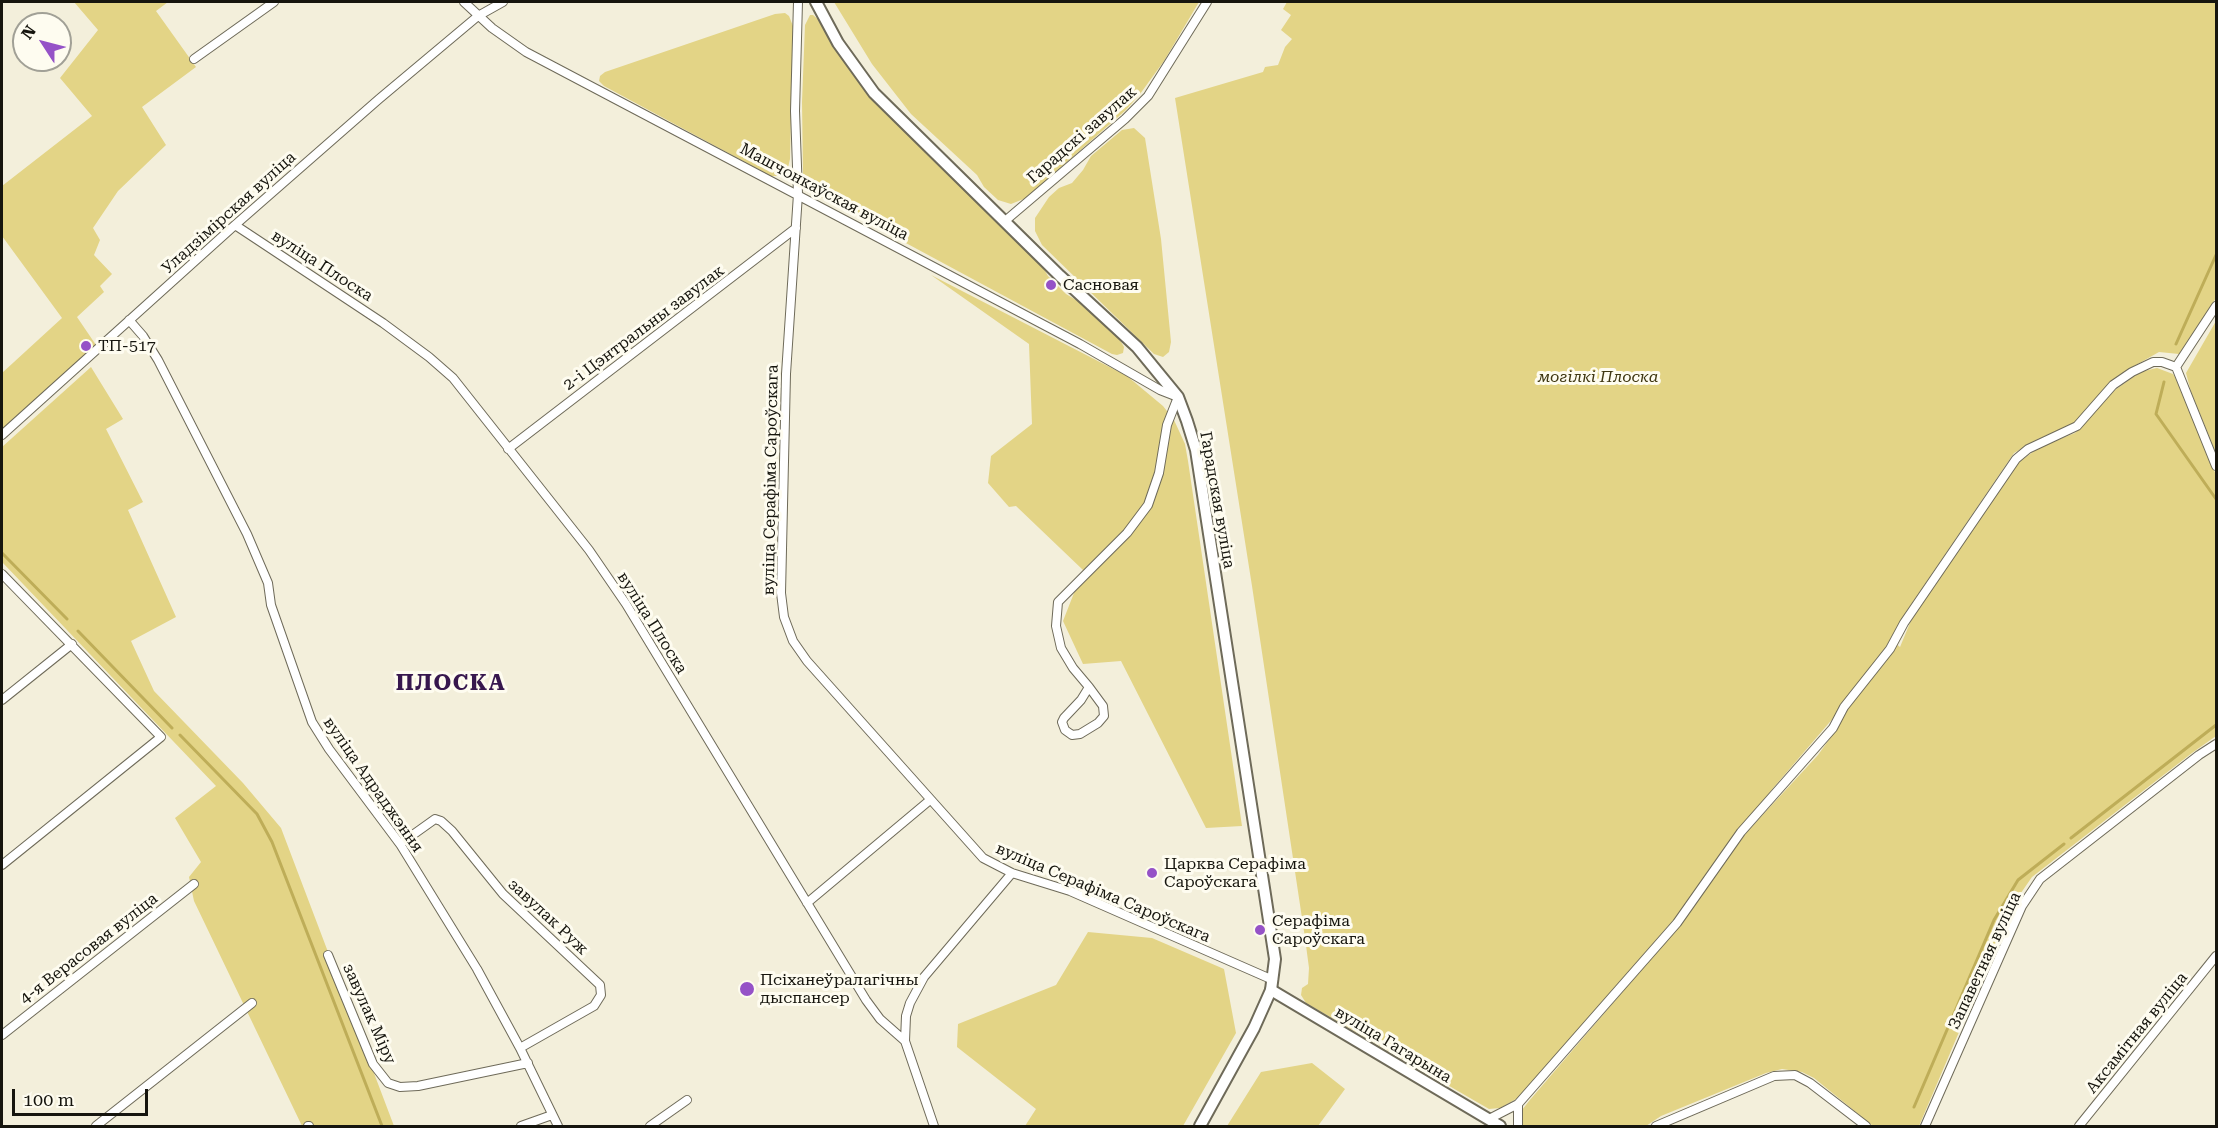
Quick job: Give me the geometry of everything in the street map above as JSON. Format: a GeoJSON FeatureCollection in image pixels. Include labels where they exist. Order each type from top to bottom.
{"type":"FeatureCollection","features":[{"type":"Feature","properties":{"kind":"main road","name":"Гарадская вуліца"},"geometry":{"type":"LineString","coordinates":[[816,2],[838,44],[874,93],[1137,347],[1178,397],[1196,450],[1275,959],[1272,985],[1254,1028],[1200,1126]]}},
{"type":"Feature","properties":{"kind":"main road","name":"вуліца Гагарына"},"geometry":{"type":"LineString","coordinates":[[1272,985],[1500,1126]]}},
{"type":"Feature","properties":{"kind":"street"},"geometry":{"type":"LineString","coordinates":[[194,59],[274,2]]}},
{"type":"Feature","properties":{"kind":"street","name":"Машчонкаўская вуліца"},"geometry":{"type":"LineString","coordinates":[[464,2],[478,16],[517,45],[555,67],[1080,344],[1160,390],[1178,397]]}},
{"type":"Feature","properties":{"kind":"street","name":"Уладзімірская вуліца"},"geometry":{"type":"LineString","coordinates":[[2,435],[379,99],[478,16],[503,2]]}},
{"type":"Feature","properties":{"kind":"street","name":"вуліца Серафіма Сароўскага"},"geometry":{"type":"LineString","coordinates":[[798,2],[795,111],[798,194],[786,374],[781,593],[787,629],[800,652],[983,858],[1012,873],[1070,891],[1272,985]]}},
{"type":"Feature","properties":{"kind":"street","name":"Гарадскі завулак"},"geometry":{"type":"LineString","coordinates":[[1005,221],[1125,119],[1148,96],[1207,2]]}},
{"type":"Feature","properties":{"kind":"street","name":"вуліца Плоска"},"geometry":{"type":"LineString","coordinates":[[235,225],[364,310],[429,357],[453,378],[589,550],[626,604],[872,1009],[889,1028],[905,1041],[934,1126]]}},
{"type":"Feature","properties":{"kind":"street","name":"2-і Цэнтральны завулак"},"geometry":{"type":"LineString","coordinates":[[508,449],[796,228]]}},
{"type":"Feature","properties":{"kind":"street"},"geometry":{"type":"LineString","coordinates":[[2176,367],[2217,306]]}},
{"type":"Feature","properties":{"kind":"street","name":"вуліца Адраджэння"},"geometry":{"type":"LineString","coordinates":[[129,320],[143,336],[158,360],[247,534],[268,583],[271,605],[312,722],[329,749],[400,844],[482,977],[528,1063],[558,1126]]}},
{"type":"Feature","properties":{"kind":"street"},"geometry":{"type":"LineString","coordinates":[[1489,1119],[1518,1104],[1677,923],[1741,832],[1833,728],[1844,707],[1890,649],[1904,623],[2016,459],[2028,449],[2077,426],[2113,385],[2132,372],[2153,362],[2162,362],[2176,367],[2217,466]]}},
{"type":"Feature","properties":{"kind":"street"},"geometry":{"type":"LineString","coordinates":[[1089,687],[1062,722],[1065,730],[1072,735],[1080,734],[1098,723],[1104,716],[1103,706],[1089,687],[1073,668],[1061,648],[1056,626],[1058,602],[1128,533],[1148,505],[1159,473],[1167,425],[1178,397]]}},
{"type":"Feature","properties":{"kind":"street"},"geometry":{"type":"LineString","coordinates":[[2,574],[161,737],[2,865]]}},
{"type":"Feature","properties":{"kind":"street"},"geometry":{"type":"LineString","coordinates":[[2,700],[72,644]]}},
{"type":"Feature","properties":{"kind":"street","name":"Запаветная вуліца"},"geometry":{"type":"LineString","coordinates":[[1925,1126],[2022,906],[2040,879],[2199,755],[2217,744]]}},
{"type":"Feature","properties":{"kind":"street"},"geometry":{"type":"LineString","coordinates":[[807,903],[930,800]]}},
{"type":"Feature","properties":{"kind":"street","name":"завулак Руж"},"geometry":{"type":"LineString","coordinates":[[400,844],[430,821],[441,820],[503,894],[600,986],[601,996],[597,1003],[520,1048]]}},
{"type":"Feature","properties":{"kind":"street"},"geometry":{"type":"LineString","coordinates":[[905,1041],[906,1016],[913,996],[924,977],[1012,873]]}},
{"type":"Feature","properties":{"kind":"street","name":"4-я Верасовая вуліца"},"geometry":{"type":"LineString","coordinates":[[2,1035],[194,884]]}},
{"type":"Feature","properties":{"kind":"street","name":"завулак Міру"},"geometry":{"type":"LineString","coordinates":[[328,955],[373,1064],[388,1083],[400,1087],[418,1086],[528,1063]]}},
{"type":"Feature","properties":{"kind":"street","name":"Аксамітная вуліца"},"geometry":{"type":"LineString","coordinates":[[2079,1126],[2217,957]]}},
{"type":"Feature","properties":{"kind":"street"},"geometry":{"type":"LineString","coordinates":[[96,1126],[252,1004]]}},
{"type":"Feature","properties":{"kind":"street"},"geometry":{"type":"LineString","coordinates":[[1656,1126],[1774,1076],[1795,1075],[1810,1083],[1866,1126]]}},
{"type":"Feature","properties":{"kind":"street"},"geometry":{"type":"LineString","coordinates":[[650,1126],[687,1100]]}},
{"type":"Feature","properties":{"kind":"street"},"geometry":{"type":"LineString","coordinates":[[1518,1104],[1518,1126]]}},
{"type":"Feature","properties":{"kind":"street"},"geometry":{"type":"LineString","coordinates":[[521,1126],[552,1115]]}},
{"type":"Feature","properties":{"kind":"green space"},"geometry":{"type":"Polygon","coordinates":[[[74,2],[168,2],[156,11],[196,67],[142,107],[166,145],[118,191],[93,228],[100,240],[94,255],[112,274],[100,286],[104,292],[77,317],[96,345],[2,430],[2,373],[62,318],[2,236],[2,186],[92,116],[60,78],[65,72],[72,72],[72,63],[98,30],[74,2]]]}},
{"type":"Feature","properties":{"kind":"green space"},"geometry":{"type":"Polygon","coordinates":[[[834,2],[1199,2],[1164,61],[1126,110],[1026,198],[1011,204],[998,200],[984,187],[977,175],[911,114],[872,64],[834,2]]]}},
{"type":"Feature","properties":{"kind":"green space","name":"могілкі Плоска"},"geometry":{"type":"Polygon","coordinates":[[[1287,2],[2216,2],[2216,298],[2179,354],[2159,352],[2129,369],[2111,382],[2072,425],[2038,439],[2014,453],[1890,639],[1900,647],[1912,618],[2019,462],[2040,447],[2075,433],[2115,390],[2140,372],[2157,368],[2175,377],[2216,475],[2216,736],[2032,877],[2014,903],[1919,1126],[1873,1126],[1814,1078],[1802,1072],[1782,1069],[1766,1073],[1661,1116],[1646,1126],[1521,1126],[1522,1110],[1529,1101],[1680,925],[1746,833],[1818,755],[1841,723],[1835,716],[1774,787],[1677,916],[1518,1098],[1500,1108],[1489,1109],[1306,1003],[1301,995],[1302,988],[1308,984],[1309,968],[1305,938],[1175,98],[1263,72],[1265,67],[1278,65],[1285,47],[1292,39],[1281,30],[1291,15],[1283,9],[1287,2]]]}},
{"type":"Feature","properties":{"kind":"green space"},"geometry":{"type":"Polygon","coordinates":[[[785,13],[789,16],[793,26],[790,159],[787,172],[782,176],[771,176],[604,86],[599,81],[600,76],[605,72],[775,14],[785,13]]]}},
{"type":"Feature","properties":{"kind":"green space"},"geometry":{"type":"Polygon","coordinates":[[[810,15],[820,21],[849,69],[869,95],[1039,260],[1048,276],[1066,294],[1083,304],[1120,340],[1124,347],[1123,353],[1112,354],[813,193],[803,175],[802,102],[805,25],[810,15]]]}},
{"type":"Feature","properties":{"kind":"green space"},"geometry":{"type":"Polygon","coordinates":[[[1134,128],[1145,138],[1161,239],[1171,342],[1169,352],[1163,357],[1154,354],[1042,245],[1035,231],[1035,218],[1049,197],[1059,188],[1072,183],[1091,156],[1122,130],[1134,128]]]}},
{"type":"Feature","properties":{"kind":"green space"},"geometry":{"type":"Polygon","coordinates":[[[931,275],[1127,376],[1163,406],[1174,420],[1185,444],[1188,461],[1242,826],[1206,828],[1121,661],[1083,664],[1063,621],[1083,570],[1016,506],[1009,507],[988,483],[991,456],[1032,424],[1029,344],[931,275]]]}},
{"type":"Feature","properties":{"kind":"green space"},"geometry":{"type":"Polygon","coordinates":[[[2216,321],[2216,453],[2191,392],[2186,373],[2216,321]]]}},
{"type":"Feature","properties":{"kind":"green space"},"geometry":{"type":"Polygon","coordinates":[[[91,367],[123,419],[106,429],[143,502],[128,510],[176,617],[131,641],[154,691],[243,783],[281,828],[394,1126],[302,1126],[194,901],[189,877],[201,862],[175,818],[216,786],[2,562],[2,447],[91,367]]]}},
{"type":"Feature","properties":{"kind":"green space"},"geometry":{"type":"Polygon","coordinates":[[[1088,932],[1152,938],[1224,969],[1236,1033],[1183,1126],[1025,1126],[1036,1109],[957,1047],[958,1024],[1056,985],[1088,932]]]}},
{"type":"Feature","properties":{"kind":"green space"},"geometry":{"type":"Polygon","coordinates":[[[1312,1063],[1345,1089],[1318,1126],[1227,1126],[1261,1072],[1312,1063]]]}},
{"type":"Feature","properties":{"kind":"waterway"},"geometry":{"type":"LineString","coordinates":[[2176,344],[2216,255]]}},
{"type":"Feature","properties":{"kind":"waterway"},"geometry":{"type":"LineString","coordinates":[[2164,382],[2156,414],[2216,499]]}},
{"type":"Feature","properties":{"kind":"waterway"},"geometry":{"type":"LineString","coordinates":[[2,553],[67,619]]}},
{"type":"Feature","properties":{"kind":"waterway"},"geometry":{"type":"LineString","coordinates":[[78,631],[172,728]]}},
{"type":"Feature","properties":{"kind":"waterway"},"geometry":{"type":"LineString","coordinates":[[2071,838],[2216,725]]}},
{"type":"Feature","properties":{"kind":"waterway"},"geometry":{"type":"LineString","coordinates":[[180,735],[257,814],[272,842],[382,1126]]}},
{"type":"Feature","properties":{"kind":"waterway"},"geometry":{"type":"LineString","coordinates":[[1914,1107],[1994,920],[2018,880],[2064,844]]}},
{"type":"Feature","properties":{"kind":"place","name":"Сасновая"},"geometry":{"type":"Point","coordinates":[1051,285]}},
{"type":"Feature","properties":{"kind":"place","name":"ТП-517"},"geometry":{"type":"Point","coordinates":[86,346]}},
{"type":"Feature","properties":{"kind":"place","name":"Царква Серафіма Сароўскага"},"geometry":{"type":"Point","coordinates":[1152,873]}},
{"type":"Feature","properties":{"kind":"place","name":"Серафіма Сароўскага"},"geometry":{"type":"Point","coordinates":[1260,930]}},
{"type":"Feature","properties":{"kind":"place","name":"Псіханеўралагічны дыспансер"},"geometry":{"type":"Point","coordinates":[747,989]}},
{"type":"Feature","properties":{"kind":"district","name":"ПЛОСКА"},"geometry":{"type":"Point","coordinates":[451,684]}}]}
